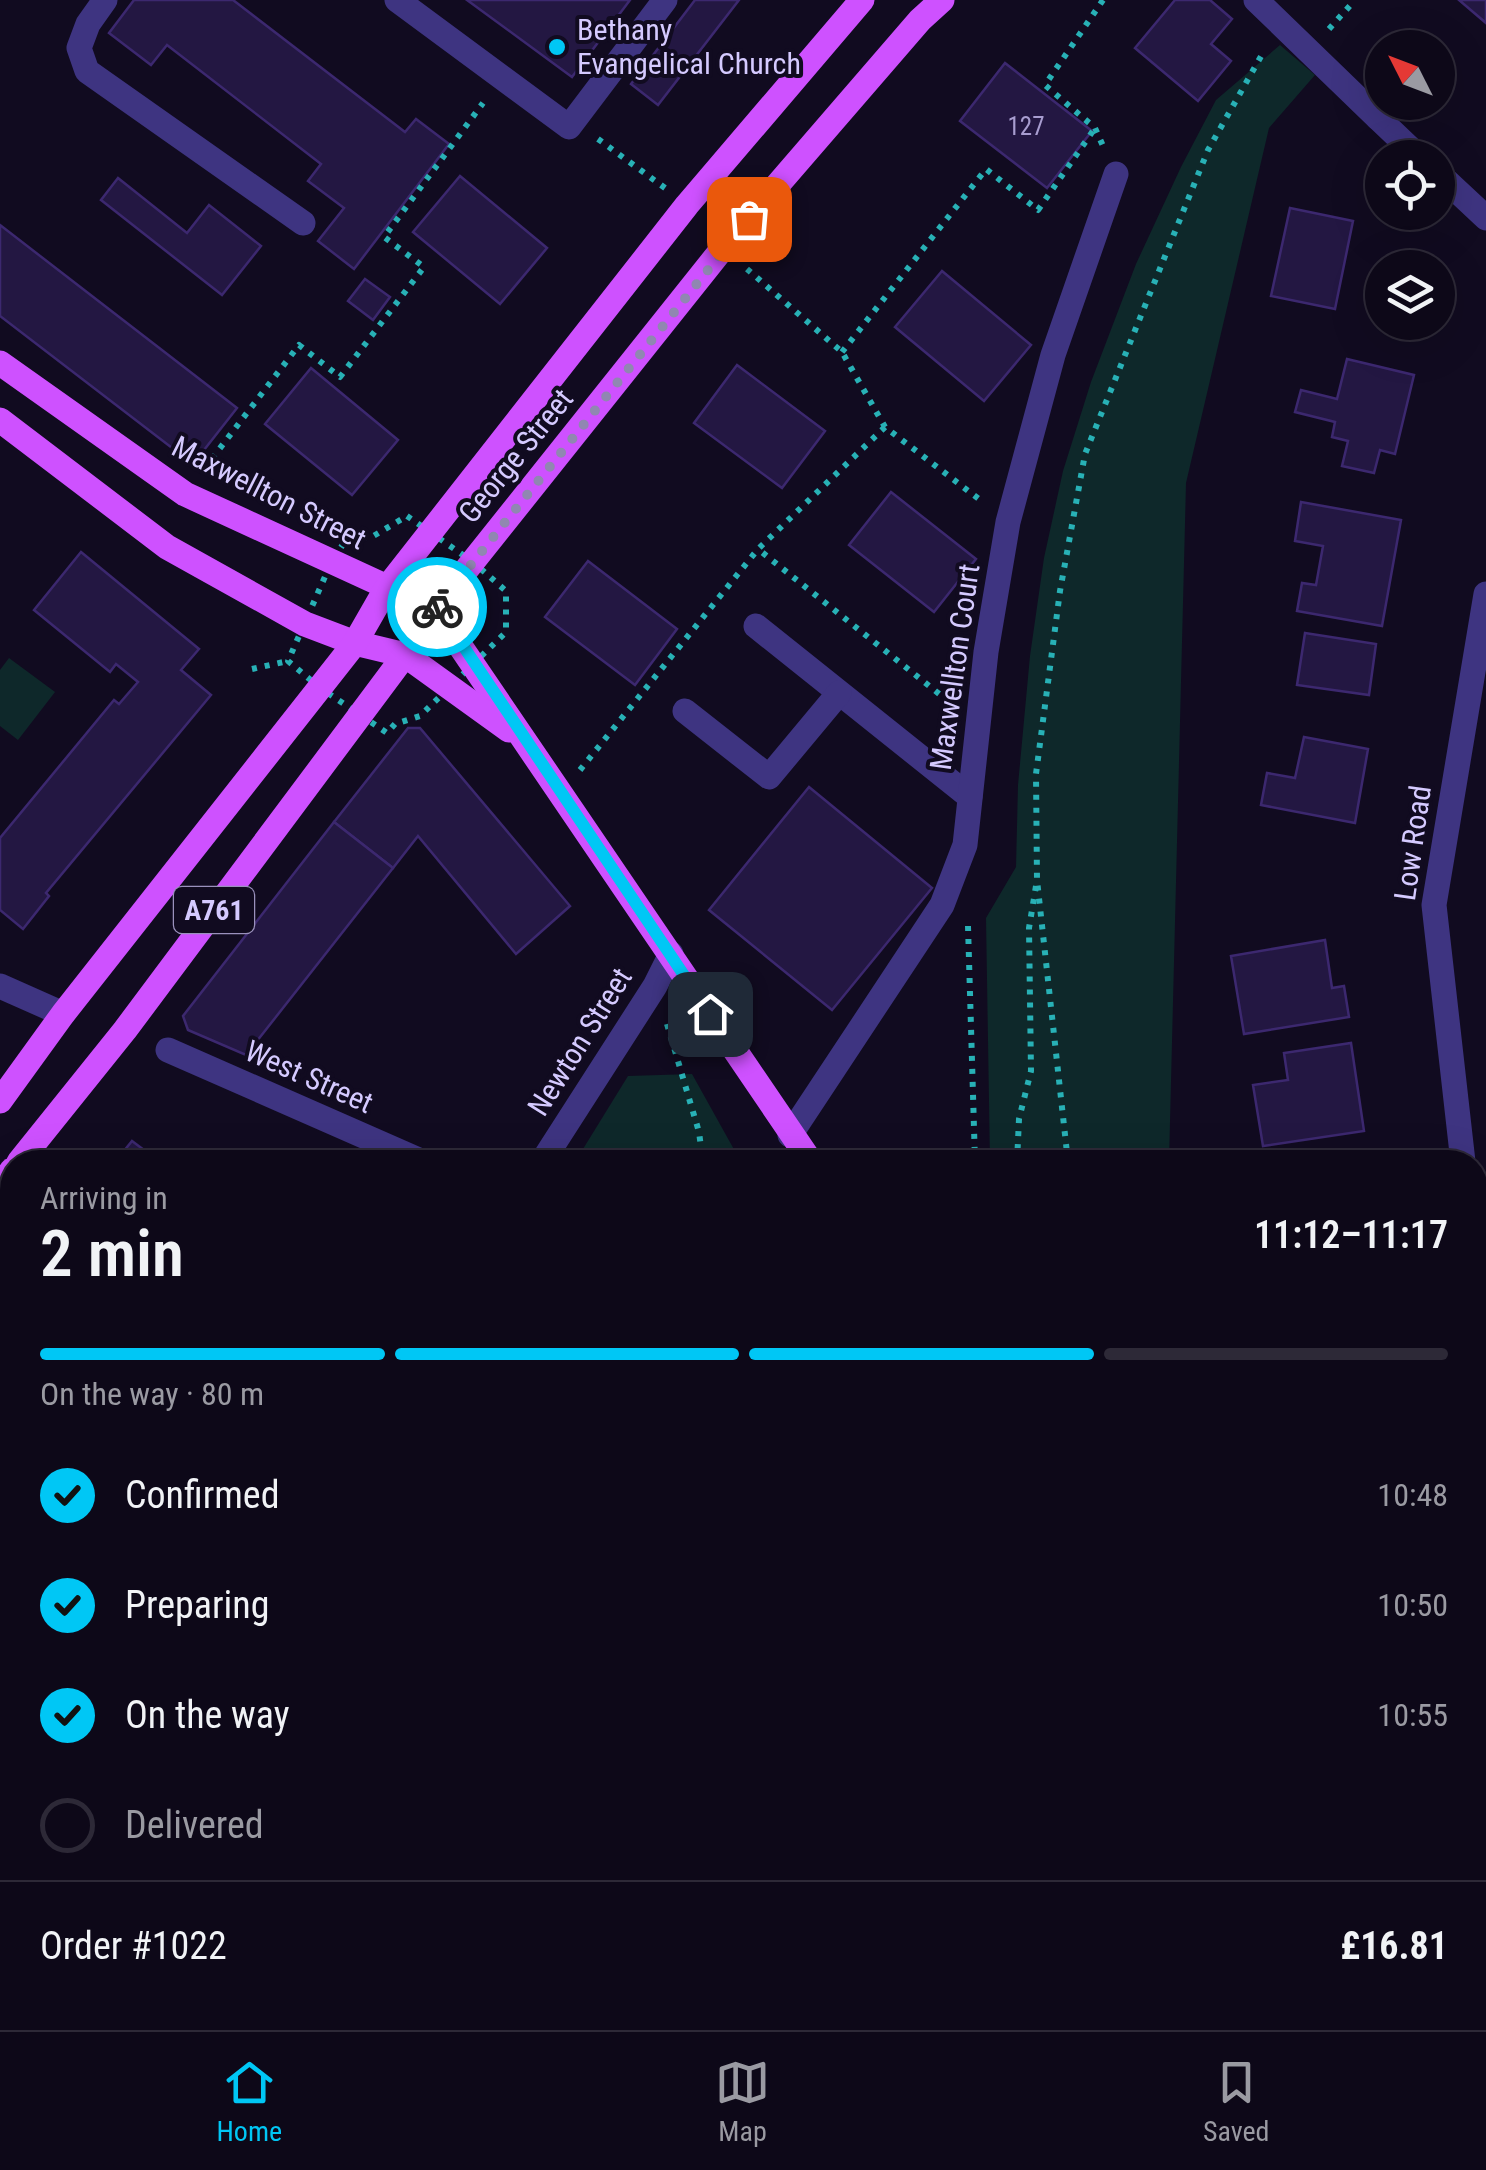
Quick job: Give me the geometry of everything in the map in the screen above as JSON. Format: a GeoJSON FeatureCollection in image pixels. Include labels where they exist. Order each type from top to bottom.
{"type":"FeatureCollection","features":[{"type":"Feature","properties":{"kind":"main road","name":"George Street"},"geometry":{"type":"LineString","coordinates":[[0,1101],[63,1014],[355,643],[386,589],[688,205],[862,0]]}},
{"type":"Feature","properties":{"kind":"main road","name":"George Street"},"geometry":{"type":"LineString","coordinates":[[29,1150],[126,1030],[405,656],[435,609],[723,248],[920,20],[942,0]]}},
{"type":"Feature","properties":{"kind":"main road","name":"Maxwellton Street"},"geometry":{"type":"LineString","coordinates":[[0,364],[185,494],[435,609]]}},
{"type":"Feature","properties":{"kind":"main road"},"geometry":{"type":"LineString","coordinates":[[0,420],[167,547],[305,624],[405,656],[525,742]]}},
{"type":"Feature","properties":{"kind":"main road"},"geometry":{"type":"LineString","coordinates":[[435,609],[802,1150]]}},
{"type":"Feature","properties":{"kind":"street"},"geometry":{"type":"LineString","coordinates":[[105,0],[88,24],[79,48],[87,71],[304,224]]}},
{"type":"Feature","properties":{"kind":"street"},"geometry":{"type":"LineString","coordinates":[[396,0],[571,124],[665,0]]}},
{"type":"Feature","properties":{"kind":"street"},"geometry":{"type":"LineString","coordinates":[[1256,0],[1401,140]]}},
{"type":"Feature","properties":{"kind":"street","name":"Maxwellton Court"},"geometry":{"type":"LineString","coordinates":[[790,1135],[942,905],[965,845],[1008,522],[1052,354],[1116,174]]}},
{"type":"Feature","properties":{"kind":"street"},"geometry":{"type":"LineString","coordinates":[[1455,190],[1486,218]]}},
{"type":"Feature","properties":{"kind":"street","name":"Low Road"},"geometry":{"type":"LineString","coordinates":[[1462,1150],[1434,905],[1486,594]]}},
{"type":"Feature","properties":{"kind":"street"},"geometry":{"type":"LineString","coordinates":[[756,626],[970,798]]}},
{"type":"Feature","properties":{"kind":"street"},"geometry":{"type":"LineString","coordinates":[[684,711],[769,778],[840,693]]}},
{"type":"Feature","properties":{"kind":"street","name":"Newton Street"},"geometry":{"type":"LineString","coordinates":[[550,1150],[655,986],[671,954]]}},
{"type":"Feature","properties":{"kind":"street"},"geometry":{"type":"LineString","coordinates":[[0,986],[63,1014]]}},
{"type":"Feature","properties":{"kind":"street","name":"West Street"},"geometry":{"type":"LineString","coordinates":[[168,1050],[395,1150]]}},
{"type":"Feature","properties":{"kind":"path"},"geometry":{"type":"LineString","coordinates":[[1103,0],[1045,85],[1095,128],[1116,174]]}},
{"type":"Feature","properties":{"kind":"path"},"geometry":{"type":"LineString","coordinates":[[1067,1150],[1038,880],[1036,774],[1060,591],[1086,454],[1208,150],[1268,46]]}},
{"type":"Feature","properties":{"kind":"path"},"geometry":{"type":"LineString","coordinates":[[185,494],[299,345],[340,377],[424,267],[384,237],[502,77]]}},
{"type":"Feature","properties":{"kind":"path"},"geometry":{"type":"LineString","coordinates":[[571,124],[688,205]]}},
{"type":"Feature","properties":{"kind":"path"},"geometry":{"type":"LineString","coordinates":[[842,352],[986,168],[1038,210],[1095,128]]}},
{"type":"Feature","properties":{"kind":"path"},"geometry":{"type":"LineString","coordinates":[[723,248],[842,352],[885,427],[1008,522]]}},
{"type":"Feature","properties":{"kind":"path"},"geometry":{"type":"LineString","coordinates":[[562,793],[758,548],[885,427]]}},
{"type":"Feature","properties":{"kind":"path"},"geometry":{"type":"LineString","coordinates":[[758,548],[978,726]]}},
{"type":"Feature","properties":{"kind":"path"},"geometry":{"type":"LineString","coordinates":[[252,670],[288,661]]}},
{"type":"Feature","properties":{"kind":"path"},"geometry":{"type":"LineString","coordinates":[[1018,1150],[1019,1119],[1031,1072],[1029,928],[1038,880]]}},
{"type":"Feature","properties":{"kind":"path"},"geometry":{"type":"LineString","coordinates":[[968,924],[975,1150]]}},
{"type":"Feature","properties":{"kind":"path"},"geometry":{"type":"LineString","coordinates":[[655,986],[701,1150]]}},
{"type":"Feature","properties":{"kind":"green space"},"geometry":{"type":"Polygon","coordinates":[[[1280,45],[1315,75],[1269,128],[1186,483],[1169,1150],[990,1150],[986,918],[1016,867],[1018,785],[1044,558],[1063,471],[1091,382],[1136,264],[1216,100],[1280,45]]]}},
{"type":"Feature","properties":{"kind":"green space"},"geometry":{"type":"Polygon","coordinates":[[[9,658],[55,692],[18,740],[0,726],[0,670],[9,658]]]}},
{"type":"Feature","properties":{"kind":"green space"},"geometry":{"type":"Polygon","coordinates":[[[692,1074],[734,1150],[582,1150],[628,1076],[692,1074]]]}},
{"type":"Feature","properties":{"kind":"building"},"geometry":{"type":"Polygon","coordinates":[[[134,0],[233,0],[405,132],[416,119],[449,144],[354,269],[318,241],[344,208],[308,181],[321,164],[167,45],[151,65],[109,33],[134,0]]]}},
{"type":"Feature","properties":{"kind":"building"},"geometry":{"type":"Polygon","coordinates":[[[467,0],[630,0],[572,77],[467,0]]]}},
{"type":"Feature","properties":{"kind":"building"},"geometry":{"type":"Polygon","coordinates":[[[695,0],[739,0],[658,105],[631,84],[695,0]]]}},
{"type":"Feature","properties":{"kind":"building"},"geometry":{"type":"Polygon","coordinates":[[[1175,0],[1210,0],[1232,19],[1211,44],[1231,61],[1198,101],[1135,48],[1175,0]]]}},
{"type":"Feature","properties":{"kind":"building"},"geometry":{"type":"Polygon","coordinates":[[[1459,0],[1486,0],[1486,23],[1459,0]]]}},
{"type":"Feature","properties":{"kind":"building"},"geometry":{"type":"Polygon","coordinates":[[[1005,63],[1092,131],[1047,188],[960,121],[1005,63]]]}},
{"type":"Feature","properties":{"kind":"building"},"geometry":{"type":"Polygon","coordinates":[[[460,176],[547,248],[500,304],[413,232],[460,176]]]}},
{"type":"Feature","properties":{"kind":"building"},"geometry":{"type":"Polygon","coordinates":[[[118,178],[187,233],[209,205],[261,246],[222,295],[101,200],[118,178]]]}},
{"type":"Feature","properties":{"kind":"building"},"geometry":{"type":"Polygon","coordinates":[[[1290,208],[1353,221],[1335,309],[1271,296],[1290,208]]]}},
{"type":"Feature","properties":{"kind":"building"},"geometry":{"type":"Polygon","coordinates":[[[0,225],[237,408],[193,464],[0,316],[0,225]]]}},
{"type":"Feature","properties":{"kind":"building"},"geometry":{"type":"Polygon","coordinates":[[[942,271],[1031,345],[984,401],[895,327],[942,271]]]}},
{"type":"Feature","properties":{"kind":"building"},"geometry":{"type":"Polygon","coordinates":[[[365,279],[390,297],[373,320],[348,301],[365,279]]]}},
{"type":"Feature","properties":{"kind":"building"},"geometry":{"type":"Polygon","coordinates":[[[1347,359],[1414,375],[1395,454],[1380,450],[1374,473],[1342,466],[1348,441],[1332,437],[1335,422],[1295,412],[1301,390],[1337,399],[1347,359]]]}},
{"type":"Feature","properties":{"kind":"building"},"geometry":{"type":"Polygon","coordinates":[[[737,365],[825,431],[782,488],[694,423],[737,365]]]}},
{"type":"Feature","properties":{"kind":"building"},"geometry":{"type":"Polygon","coordinates":[[[311,368],[398,440],[352,495],[265,424],[311,368]]]}},
{"type":"Feature","properties":{"kind":"building"},"geometry":{"type":"Polygon","coordinates":[[[891,492],[976,559],[934,612],[849,545],[891,492]]]}},
{"type":"Feature","properties":{"kind":"building"},"geometry":{"type":"Polygon","coordinates":[[[1301,502],[1401,520],[1382,626],[1297,611],[1302,583],[1316,585],[1323,546],[1295,541],[1301,502]]]}},
{"type":"Feature","properties":{"kind":"building"},"geometry":{"type":"Polygon","coordinates":[[[81,552],[199,649],[181,670],[211,695],[46,893],[49,896],[23,929],[0,910],[0,838],[114,700],[119,704],[138,682],[116,664],[110,672],[34,610],[81,552]]]}},
{"type":"Feature","properties":{"kind":"building"},"geometry":{"type":"Polygon","coordinates":[[[588,561],[677,629],[635,685],[545,617],[588,561]]]}},
{"type":"Feature","properties":{"kind":"building"},"geometry":{"type":"Polygon","coordinates":[[[1305,633],[1376,644],[1369,695],[1297,685],[1305,633]]]}},
{"type":"Feature","properties":{"kind":"building"},"geometry":{"type":"Polygon","coordinates":[[[408,728],[420,728],[570,906],[516,954],[418,836],[393,868],[334,822],[408,728]]]}},
{"type":"Feature","properties":{"kind":"building"},"geometry":{"type":"Polygon","coordinates":[[[1304,737],[1368,749],[1355,823],[1261,805],[1267,773],[1295,778],[1304,737]]]}},
{"type":"Feature","properties":{"kind":"building"},"geometry":{"type":"Polygon","coordinates":[[[809,787],[932,888],[832,1010],[709,910],[809,787]]]}},
{"type":"Feature","properties":{"kind":"building"},"geometry":{"type":"Polygon","coordinates":[[[334,822],[393,868],[246,1055],[188,1030],[183,1016],[334,822]]]}},
{"type":"Feature","properties":{"kind":"building"},"geometry":{"type":"Polygon","coordinates":[[[1325,940],[1332,988],[1344,986],[1349,1017],[1244,1034],[1231,956],[1325,940]]]}},
{"type":"Feature","properties":{"kind":"building"},"geometry":{"type":"Polygon","coordinates":[[[1351,1043],[1364,1131],[1263,1146],[1253,1085],[1288,1080],[1284,1053],[1351,1043]]]}},
{"type":"Feature","properties":{"kind":"building"},"geometry":{"type":"Polygon","coordinates":[[[132,1141],[144,1150],[125,1150],[132,1141]]]}},
{"type":"Feature","properties":{"kind":"way so far"},"geometry":{"type":"LineString","coordinates":[[437,607],[749,219]]}},
{"type":"Feature","properties":{"kind":"place","name":"Bethany Evangelical Church"},"geometry":{"type":"Point","coordinates":[557,47]}},
{"type":"Feature","properties":{"kind":"route"},"geometry":{"type":"LineString","coordinates":[[437,607],[710,1014]]}}]}
